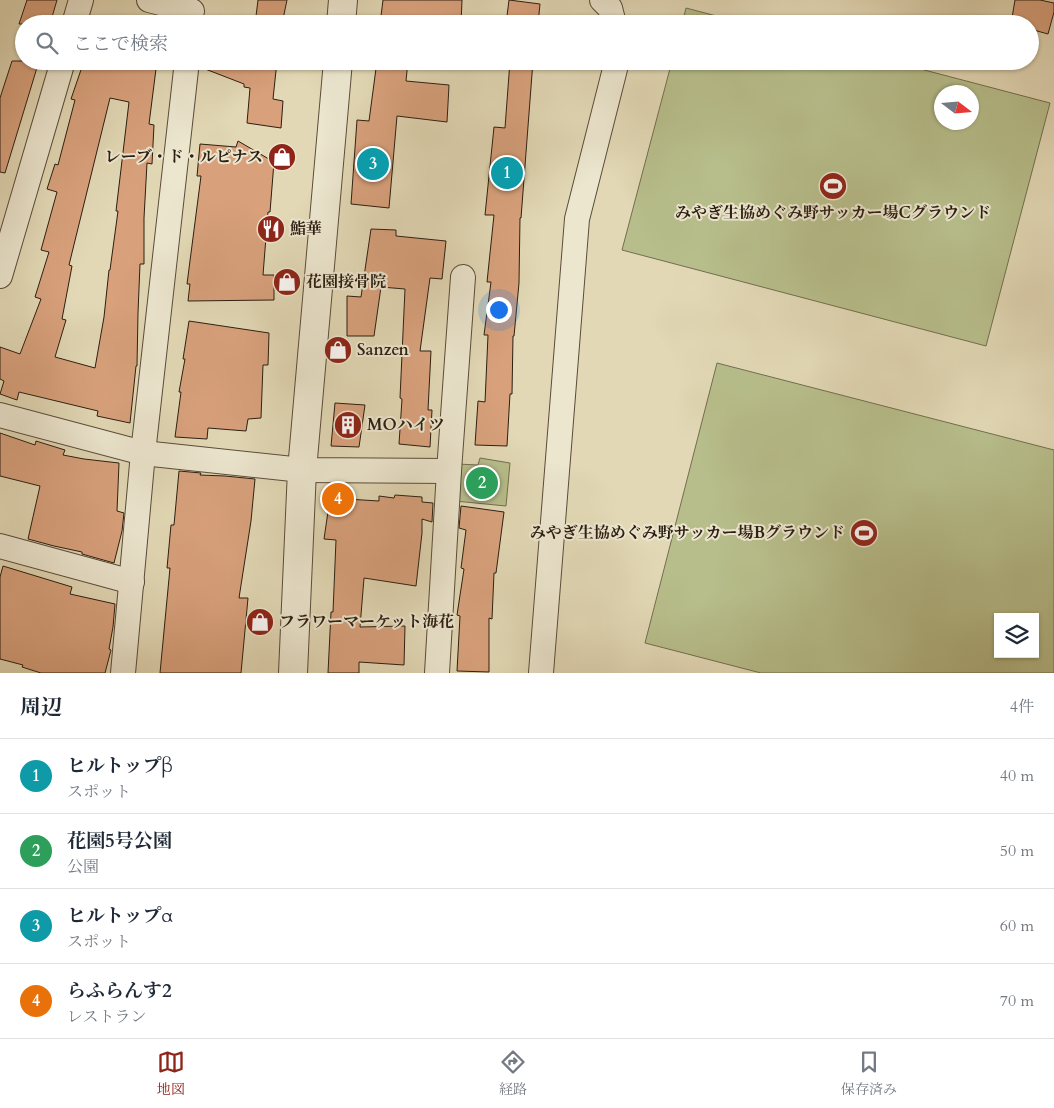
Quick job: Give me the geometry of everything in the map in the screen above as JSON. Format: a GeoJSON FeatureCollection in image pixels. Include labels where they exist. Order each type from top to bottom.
{"type":"FeatureCollection","features":[{"type":"Feature","properties":{"kind":"street"},"geometry":{"type":"LineString","coordinates":[[77,15],[81,0]]}},
{"type":"Feature","properties":{"kind":"street"},"geometry":{"type":"LineString","coordinates":[[148,0],[192,12]]}},
{"type":"Feature","properties":{"kind":"street"},"geometry":{"type":"LineString","coordinates":[[342,15],[343,0]]}},
{"type":"Feature","properties":{"kind":"street"},"geometry":{"type":"LineString","coordinates":[[602,0],[610,8],[612,15]]}},
{"type":"Feature","properties":{"kind":"street"},"geometry":{"type":"LineString","coordinates":[[0,276],[60,70]]}},
{"type":"Feature","properties":{"kind":"street"},"geometry":{"type":"LineString","coordinates":[[123,673],[143,453],[186,70]]}},
{"type":"Feature","properties":{"kind":"street"},"geometry":{"type":"LineString","coordinates":[[293,673],[302,470],[337,70]]}},
{"type":"Feature","properties":{"kind":"street"},"geometry":{"type":"LineString","coordinates":[[541,673],[577,219],[615,70]]}},
{"type":"Feature","properties":{"kind":"street"},"geometry":{"type":"LineString","coordinates":[[437,673],[449,471],[464,277]]}},
{"type":"Feature","properties":{"kind":"street"},"geometry":{"type":"LineString","coordinates":[[0,414],[143,453],[302,470],[449,471]]}},
{"type":"Feature","properties":{"kind":"street"},"geometry":{"type":"LineString","coordinates":[[0,546],[132,582]]}},
{"type":"Feature","properties":{"kind":"green space"},"geometry":{"type":"Polygon","coordinates":[[[686,8],[713,15],[684,15],[686,8]]]}},
{"type":"Feature","properties":{"kind":"green space","name":"みやぎ生協めぐみ野サッカー場Cグラウンド"},"geometry":{"type":"Polygon","coordinates":[[[670,70],[924,70],[1050,103],[986,346],[622,250],[670,70]]]}},
{"type":"Feature","properties":{"kind":"green space","name":"みやぎ生協めぐみ野サッカー場Bグラウンド"},"geometry":{"type":"Polygon","coordinates":[[[717,363],[1054,450],[1054,673],[761,673],[645,643],[717,363]]]}},
{"type":"Feature","properties":{"kind":"green space"},"geometry":{"type":"Polygon","coordinates":[[[480,458],[510,463],[506,506],[455,501],[457,464],[478,465],[480,458]]]}},
{"type":"Feature","properties":{"kind":"building"},"geometry":{"type":"Polygon","coordinates":[[[27,0],[57,0],[53,15],[22,15],[27,0]]]}},
{"type":"Feature","properties":{"kind":"building"},"geometry":{"type":"Polygon","coordinates":[[[258,0],[287,0],[284,15],[256,15],[258,0]]]}},
{"type":"Feature","properties":{"kind":"building"},"geometry":{"type":"Polygon","coordinates":[[[383,0],[462,0],[461,15],[381,15],[383,0]]]}},
{"type":"Feature","properties":{"kind":"building"},"geometry":{"type":"Polygon","coordinates":[[[509,0],[540,4],[539,15],[507,15],[509,0]]]}},
{"type":"Feature","properties":{"kind":"building"},"geometry":{"type":"Polygon","coordinates":[[[1015,0],[1040,0],[1054,3],[1054,12],[1048,34],[1039,32],[1039,15],[1012,15],[1015,0]]]}},
{"type":"Feature","properties":{"kind":"building"},"geometry":{"type":"Polygon","coordinates":[[[12,61],[15,61],[15,70],[36,70],[5,173],[0,172],[0,98],[12,61]]]}},
{"type":"Feature","properties":{"kind":"building"},"geometry":{"type":"Polygon","coordinates":[[[81,70],[156,70],[149,124],[154,125],[152,164],[147,163],[144,264],[140,264],[137,366],[130,423],[97,416],[98,411],[19,392],[17,400],[0,394],[4,381],[0,379],[0,347],[20,354],[41,299],[35,297],[49,252],[41,250],[57,192],[47,189],[55,164],[58,165],[75,100],[71,99],[81,70]],[[110,98],[69,265],[72,266],[62,319],[66,320],[55,357],[95,368],[104,317],[118,211],[116,211],[129,102],[110,98]]]}},
{"type":"Feature","properties":{"kind":"building"},"geometry":{"type":"Polygon","coordinates":[[[208,70],[276,70],[273,99],[283,101],[281,128],[247,123],[250,88],[244,87],[244,84],[208,70]]]}},
{"type":"Feature","properties":{"kind":"building"},"geometry":{"type":"Polygon","coordinates":[[[376,70],[407,70],[406,81],[449,85],[447,122],[397,116],[389,208],[351,204],[357,120],[369,121],[376,70]]]}},
{"type":"Feature","properties":{"kind":"building"},"geometry":{"type":"Polygon","coordinates":[[[509,70],[532,70],[520,218],[519,283],[513,336],[512,394],[510,394],[507,446],[475,445],[478,401],[485,402],[488,335],[484,335],[491,282],[487,282],[494,215],[485,215],[494,127],[505,128],[509,70]]]}},
{"type":"Feature","properties":{"kind":"building"},"geometry":{"type":"Polygon","coordinates":[[[238,141],[274,162],[263,275],[274,275],[274,300],[188,301],[190,284],[187,284],[201,176],[197,176],[200,144],[236,147],[238,141]]]}},
{"type":"Feature","properties":{"kind":"building"},"geometry":{"type":"Polygon","coordinates":[[[371,229],[396,230],[396,236],[446,241],[442,279],[430,278],[420,351],[431,351],[428,410],[432,410],[430,447],[399,444],[405,289],[381,287],[374,336],[347,336],[347,296],[361,297],[371,229]]]}},
{"type":"Feature","properties":{"kind":"building"},"geometry":{"type":"Polygon","coordinates":[[[189,321],[269,333],[268,365],[263,365],[261,418],[248,419],[246,431],[208,428],[207,439],[175,437],[189,321]]]}},
{"type":"Feature","properties":{"kind":"building","name":"MOハイツ"},"geometry":{"type":"Polygon","coordinates":[[[335,403],[365,405],[359,447],[331,446],[335,403]]]}},
{"type":"Feature","properties":{"kind":"building"},"geometry":{"type":"Polygon","coordinates":[[[0,433],[35,445],[36,441],[65,450],[63,455],[119,463],[117,511],[124,513],[122,531],[114,563],[82,554],[82,552],[28,539],[40,486],[0,476],[0,433]]]}},
{"type":"Feature","properties":{"kind":"building"},"geometry":{"type":"Polygon","coordinates":[[[179,471],[201,473],[200,475],[255,479],[251,521],[239,598],[248,598],[241,673],[160,673],[170,568],[167,568],[171,525],[174,525],[179,471]]]}},
{"type":"Feature","properties":{"kind":"building"},"geometry":{"type":"Polygon","coordinates":[[[395,495],[422,497],[422,502],[433,503],[432,522],[422,519],[416,586],[364,578],[360,627],[405,626],[404,665],[359,662],[359,673],[328,673],[336,540],[324,539],[330,498],[379,501],[379,496],[394,498],[395,495]]]}},
{"type":"Feature","properties":{"kind":"building"},"geometry":{"type":"Polygon","coordinates":[[[461,506],[504,512],[496,573],[494,573],[492,619],[489,618],[489,672],[457,671],[460,616],[457,615],[464,569],[461,568],[466,530],[459,528],[461,506]]]}},
{"type":"Feature","properties":{"kind":"building"},"geometry":{"type":"Polygon","coordinates":[[[3,566],[72,587],[70,594],[115,604],[109,649],[111,650],[105,673],[41,673],[22,667],[23,665],[0,659],[0,577],[3,566]]]}},
{"type":"Feature","properties":{"kind":"place","name":"レーブ・ド・ルピナス"},"geometry":{"type":"Point","coordinates":[282,157]}},
{"type":"Feature","properties":{"kind":"place","name":"ヒルトップα"},"geometry":{"type":"Point","coordinates":[373,164]}},
{"type":"Feature","properties":{"kind":"place","name":"ヒルトップβ"},"geometry":{"type":"Point","coordinates":[507,173]}},
{"type":"Feature","properties":{"kind":"place","name":"みやぎ生協めぐみ野サッカー場Cグラウンド"},"geometry":{"type":"Point","coordinates":[833,186]}},
{"type":"Feature","properties":{"kind":"place","name":"鮨華"},"geometry":{"type":"Point","coordinates":[271,229]}},
{"type":"Feature","properties":{"kind":"place","name":"花園接骨院"},"geometry":{"type":"Point","coordinates":[287,282]}},
{"type":"Feature","properties":{"kind":"place","name":"Sanzen"},"geometry":{"type":"Point","coordinates":[338,350]}},
{"type":"Feature","properties":{"kind":"place","name":"MOハイツ"},"geometry":{"type":"Point","coordinates":[348,425]}},
{"type":"Feature","properties":{"kind":"place","name":"花園5号公園"},"geometry":{"type":"Point","coordinates":[482,483]}},
{"type":"Feature","properties":{"kind":"place","name":"らふらんす2"},"geometry":{"type":"Point","coordinates":[338,499]}},
{"type":"Feature","properties":{"kind":"place","name":"みやぎ生協めぐみ野サッカー場Bグラウンド"},"geometry":{"type":"Point","coordinates":[864,533]}},
{"type":"Feature","properties":{"kind":"place","name":"フラワーマーケット海花"},"geometry":{"type":"Point","coordinates":[260,622]}}]}
